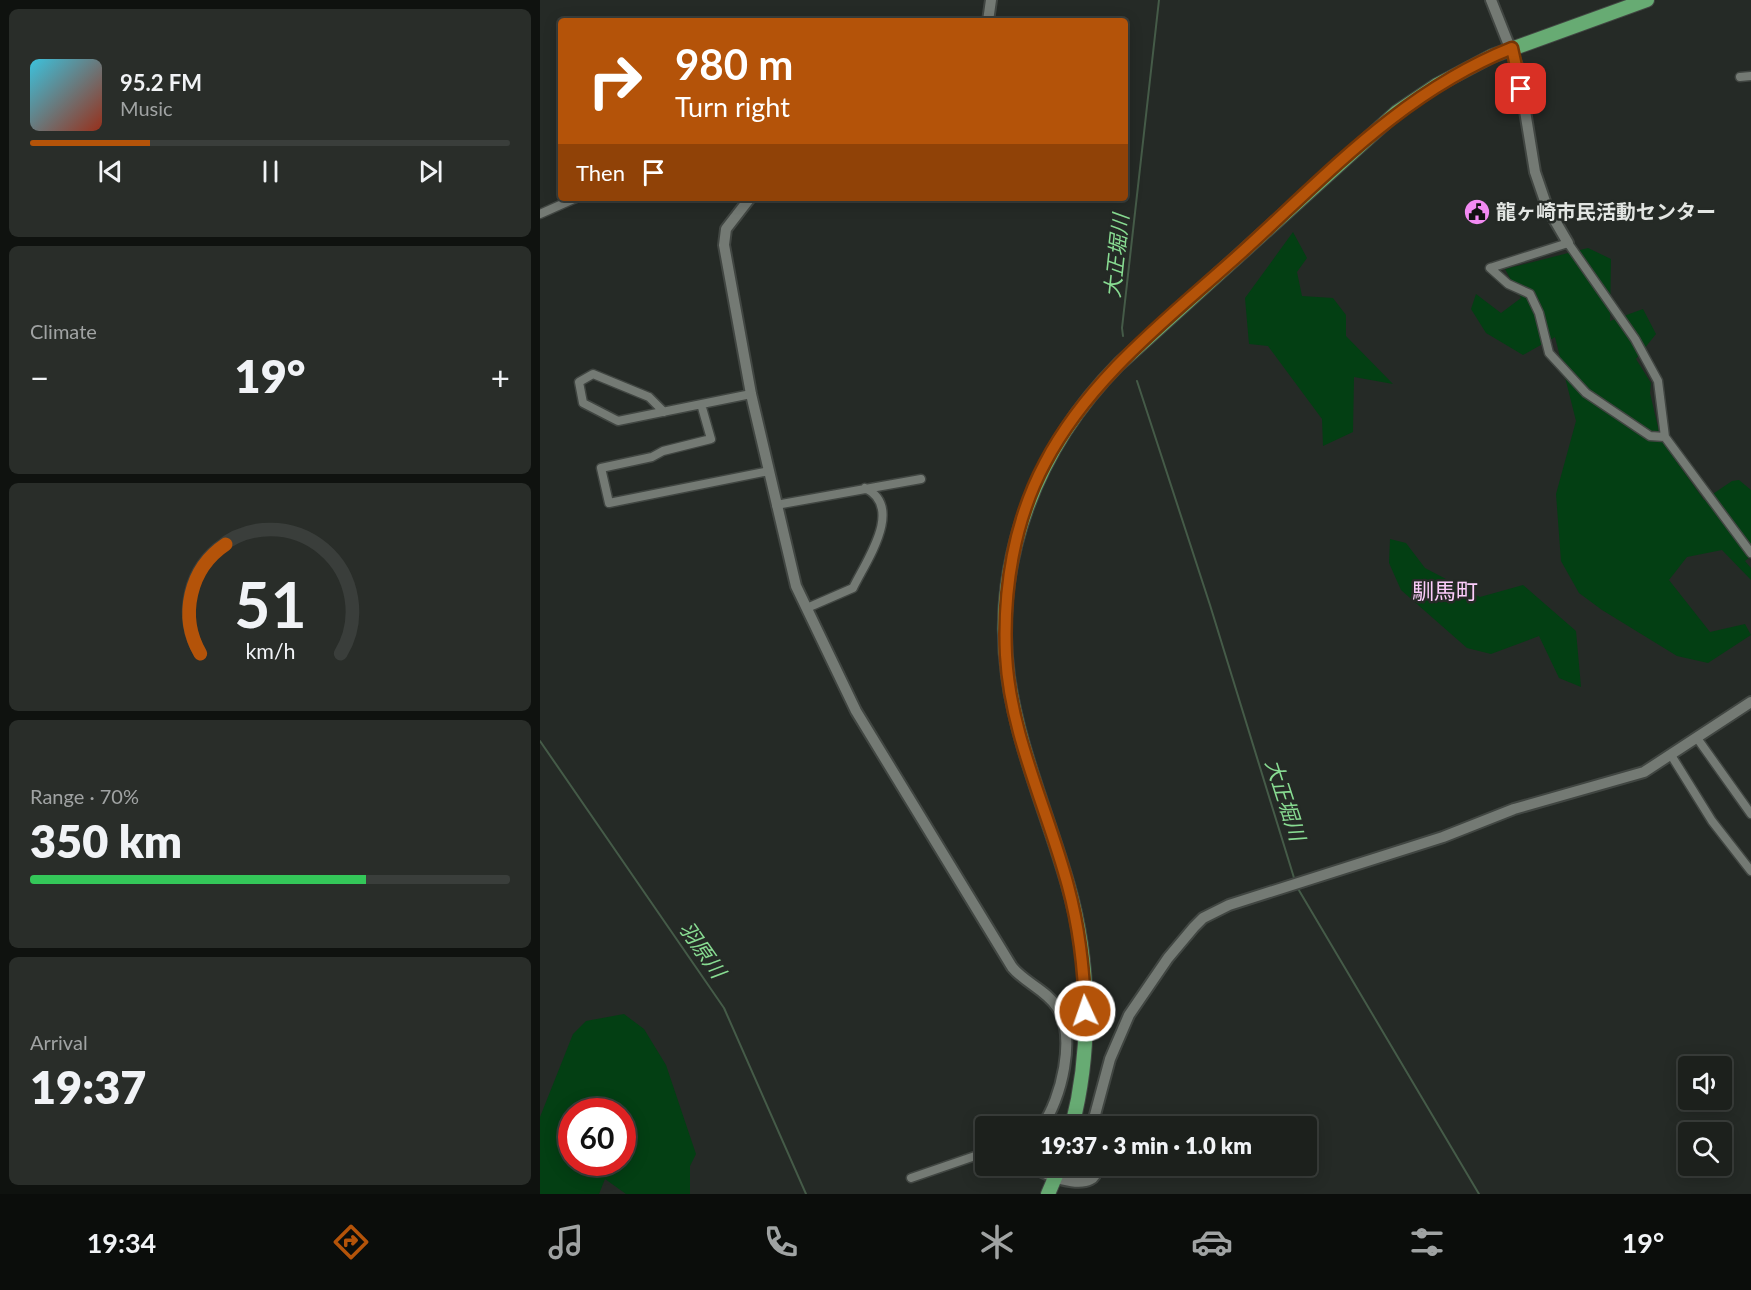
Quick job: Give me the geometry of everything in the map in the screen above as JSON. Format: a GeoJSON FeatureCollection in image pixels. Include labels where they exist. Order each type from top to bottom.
{"type":"FeatureCollection","features":[{"type":"Feature","properties":{"kind":"main road"},"geometry":{"type":"LineString","coordinates":[[1074,1116],[1085,1034],[1081,948],[1068,886],[1017,720],[1006,655],[1005,620],[1011,566],[1021,521],[1036,482],[1058,440],[1097,387],[1354,148],[1397,112],[1437,85],[1512,48],[1647,0]]}},
{"type":"Feature","properties":{"kind":"main road"},"geometry":{"type":"LineString","coordinates":[[1048,1194],[1055,1176]]}},
{"type":"Feature","properties":{"kind":"street"},"geometry":{"type":"LineString","coordinates":[[988,18],[991,0]]}},
{"type":"Feature","properties":{"kind":"street"},"geometry":{"type":"LineString","coordinates":[[1491,0],[1512,48],[1520,76],[1535,172],[1547,207],[1568,243],[1635,339],[1658,381],[1665,437],[1751,553]]}},
{"type":"Feature","properties":{"kind":"street"},"geometry":{"type":"LineString","coordinates":[[1740,77],[1751,76]]}},
{"type":"Feature","properties":{"kind":"street"},"geometry":{"type":"LineString","coordinates":[[540,214],[569,201]]}},
{"type":"Feature","properties":{"kind":"street"},"geometry":{"type":"LineString","coordinates":[[748,201],[729,224],[723,240],[751,394],[796,586],[856,711],[1012,967],[1021,977],[1051,999],[1063,1018],[1065,1042],[1062,1080],[1058,1101],[1048,1116]]}},
{"type":"Feature","properties":{"kind":"street"},"geometry":{"type":"LineString","coordinates":[[1568,243],[1490,268],[1508,284],[1530,294],[1539,313],[1549,353],[1586,393],[1650,436],[1665,437]]}},
{"type":"Feature","properties":{"kind":"street"},"geometry":{"type":"LineString","coordinates":[[664,412],[649,397],[593,374],[579,382],[583,403],[618,421],[664,412],[751,394]]}},
{"type":"Feature","properties":{"kind":"street"},"geometry":{"type":"LineString","coordinates":[[701,404],[711,439],[663,451],[652,458],[601,468],[609,503],[769,471]]}},
{"type":"Feature","properties":{"kind":"street"},"geometry":{"type":"LineString","coordinates":[[776,505],[921,479]]}},
{"type":"Feature","properties":{"kind":"street"},"geometry":{"type":"LineString","coordinates":[[807,608],[853,588],[883,520],[882,505],[875,493],[865,488]]}},
{"type":"Feature","properties":{"kind":"street"},"geometry":{"type":"LineString","coordinates":[[1094,1116],[1097,1098],[1124,1024],[1167,958],[1194,927],[1214,911],[1443,837],[1514,809],[1644,772],[1751,702]]}},
{"type":"Feature","properties":{"kind":"street"},"geometry":{"type":"LineString","coordinates":[[1697,738],[1751,814]]}},
{"type":"Feature","properties":{"kind":"street"},"geometry":{"type":"LineString","coordinates":[[1671,755],[1712,821],[1751,871]]}},
{"type":"Feature","properties":{"kind":"street"},"geometry":{"type":"LineString","coordinates":[[911,1178],[975,1156]]}},
{"type":"Feature","properties":{"kind":"street"},"geometry":{"type":"LineString","coordinates":[[1063,1176],[1078,1186],[1089,1186],[1096,1176]]}},
{"type":"Feature","properties":{"kind":"green space"},"geometry":{"type":"Polygon","coordinates":[[[1293,232],[1307,258],[1297,272],[1302,296],[1333,298],[1346,315],[1346,336],[1393,384],[1354,377],[1353,432],[1323,446],[1322,419],[1268,346],[1249,344],[1245,298],[1293,232]]]}},
{"type":"Feature","properties":{"kind":"green space"},"geometry":{"type":"Polygon","coordinates":[[[1588,248],[1611,259],[1610,321],[1643,309],[1656,334],[1636,359],[1651,383],[1650,393],[1661,440],[1704,500],[1732,481],[1739,480],[1751,490],[1751,556],[1745,561],[1751,568],[1751,580],[1722,550],[1687,557],[1669,580],[1710,632],[1745,624],[1751,635],[1708,663],[1677,656],[1602,610],[1579,593],[1561,561],[1556,494],[1576,421],[1555,337],[1523,355],[1486,333],[1471,309],[1476,294],[1501,313],[1521,298],[1505,269],[1588,248]]]}},
{"type":"Feature","properties":{"kind":"green space"},"geometry":{"type":"Polygon","coordinates":[[[1390,539],[1406,543],[1425,568],[1480,597],[1523,585],[1576,631],[1581,687],[1559,678],[1539,636],[1491,654],[1467,648],[1401,590],[1389,563],[1390,539]]]}},
{"type":"Feature","properties":{"kind":"green space"},"geometry":{"type":"Polygon","coordinates":[[[624,1014],[644,1029],[666,1065],[696,1154],[690,1166],[690,1194],[626,1194],[605,1179],[599,1194],[540,1194],[540,1117],[573,1034],[586,1021],[624,1014]]]}},
{"type":"Feature","properties":{"kind":"waterway","name":"大正堀川"},"geometry":{"type":"LineString","coordinates":[[1123,336],[1122,328],[1159,0]]}},
{"type":"Feature","properties":{"kind":"waterway","name":"大正堀川"},"geometry":{"type":"LineString","coordinates":[[1137,381],[1210,605],[1295,881]]}},
{"type":"Feature","properties":{"kind":"waterway","name":"羽原川"},"geometry":{"type":"LineString","coordinates":[[540,741],[724,1008],[806,1194]]}},
{"type":"Feature","properties":{"kind":"waterway","name":"大正堀川"},"geometry":{"type":"LineString","coordinates":[[1297,887],[1479,1194]]}},
{"type":"Feature","properties":{"kind":"place","name":"龍ヶ崎市民活動センター"},"geometry":{"type":"Point","coordinates":[1477,212]}},
{"type":"Feature","properties":{"kind":"district","name":"馴馬町"},"geometry":{"type":"Point","coordinates":[1445,591]}},
{"type":"Feature","properties":{"kind":"route"},"geometry":{"type":"LineString","coordinates":[[1085,1011],[1077,924],[1068,886],[1026,754],[1015,712],[1006,655],[1007,595],[1016,539],[1028,501],[1045,462],[1087,399],[1119,364],[1380,125],[1437,85],[1474,64],[1512,48],[1521,89]]}}]}
